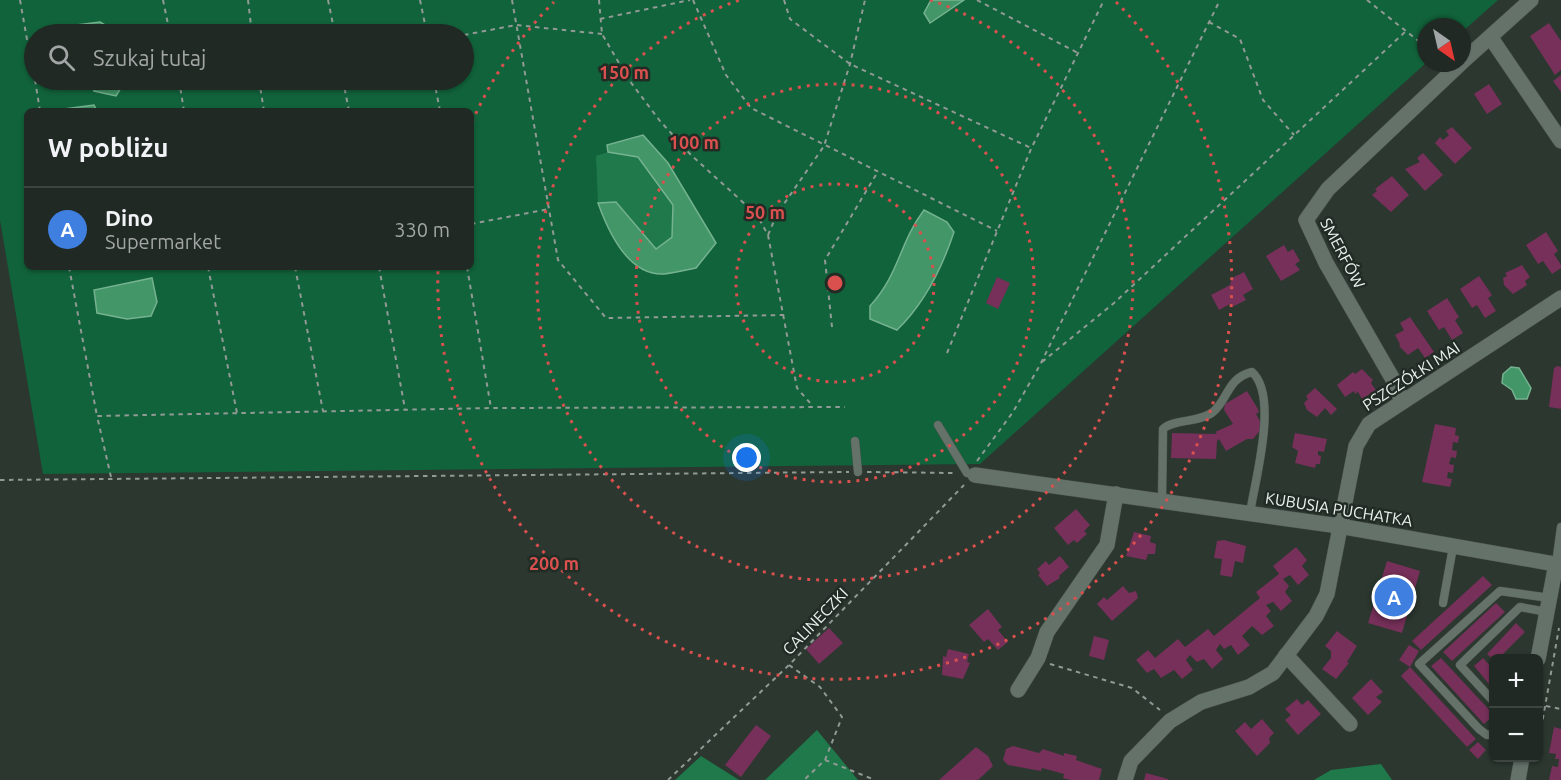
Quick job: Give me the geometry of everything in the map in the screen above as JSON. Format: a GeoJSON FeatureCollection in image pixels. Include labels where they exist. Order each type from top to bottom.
{"type":"FeatureCollection","features":[{"type":"Feature","properties":{"kind":"street","name":"SMERFÓW"},"geometry":{"type":"LineString","coordinates":[[1471,55],[1531,0]]}},
{"type":"Feature","properties":{"kind":"street"},"geometry":{"type":"LineString","coordinates":[[1491,38],[1561,141]]}},
{"type":"Feature","properties":{"kind":"street","name":"SMERFÓW"},"geometry":{"type":"LineString","coordinates":[[1402,402],[1395,383],[1326,263],[1306,220],[1328,189],[1452,72]]}},
{"type":"Feature","properties":{"kind":"street","name":"PSZCZÓŁKI MAI"},"geometry":{"type":"LineString","coordinates":[[1125,780],[1131,761],[1170,721],[1201,702],[1249,687],[1273,673],[1316,616],[1327,594],[1356,446],[1369,424],[1559,304]]}},
{"type":"Feature","properties":{"kind":"street","name":"KUBUSIA PUCHATKA"},"geometry":{"type":"LineString","coordinates":[[971,474],[1339,526],[1558,564]]}},
{"type":"Feature","properties":{"kind":"street"},"geometry":{"type":"LineString","coordinates":[[1018,690],[1038,658],[1047,632],[1107,545],[1116,494]]}},
{"type":"Feature","properties":{"kind":"street"},"geometry":{"type":"LineString","coordinates":[[1540,654],[1558,564]]}},
{"type":"Feature","properties":{"kind":"street"},"geometry":{"type":"LineString","coordinates":[[1286,654],[1350,724]]}},
{"type":"Feature","properties":{"kind":"street"},"geometry":{"type":"LineString","coordinates":[[1518,780],[1521,762]]}},
{"type":"Feature","properties":{"kind":"lane"},"geometry":{"type":"LineString","coordinates":[[1162,501],[1163,429],[1168,424],[1203,418],[1215,411],[1233,382],[1244,374],[1252,372],[1260,379],[1266,413],[1251,513]]}},
{"type":"Feature","properties":{"kind":"lane"},"geometry":{"type":"LineString","coordinates":[[938,425],[971,474]]}},
{"type":"Feature","properties":{"kind":"lane"},"geometry":{"type":"LineString","coordinates":[[855,441],[858,472]]}},
{"type":"Feature","properties":{"kind":"lane"},"geometry":{"type":"LineString","coordinates":[[1558,564],[1561,526]]}},
{"type":"Feature","properties":{"kind":"lane"},"geometry":{"type":"LineString","coordinates":[[1443,603],[1453,547]]}},
{"type":"Feature","properties":{"kind":"lane"},"geometry":{"type":"LineString","coordinates":[[1489,735],[1479,729],[1419,664],[1500,591],[1548,605]]}},
{"type":"Feature","properties":{"kind":"lane"},"geometry":{"type":"LineString","coordinates":[[1489,697],[1460,665],[1520,608],[1548,605]]}},
{"type":"Feature","properties":{"kind":"path"},"geometry":{"type":"LineString","coordinates":[[20,0],[24,24]]}},
{"type":"Feature","properties":{"kind":"path"},"geometry":{"type":"LineString","coordinates":[[163,0],[168,24]]}},
{"type":"Feature","properties":{"kind":"path"},"geometry":{"type":"LineString","coordinates":[[248,0],[251,24]]}},
{"type":"Feature","properties":{"kind":"path"},"geometry":{"type":"LineString","coordinates":[[328,0],[333,24]]}},
{"type":"Feature","properties":{"kind":"path"},"geometry":{"type":"LineString","coordinates":[[420,0],[425,24]]}},
{"type":"Feature","properties":{"kind":"path"},"geometry":{"type":"LineString","coordinates":[[512,0],[558,260],[606,318],[784,315]]}},
{"type":"Feature","properties":{"kind":"path"},"geometry":{"type":"LineString","coordinates":[[598,0],[602,34],[629,80],[660,121],[691,154],[757,215],[768,235],[797,388],[812,405]]}},
{"type":"Feature","properties":{"kind":"path"},"geometry":{"type":"LineString","coordinates":[[600,19],[691,0],[726,75],[751,108],[997,231]]}},
{"type":"Feature","properties":{"kind":"path"},"geometry":{"type":"LineString","coordinates":[[784,0],[790,19],[850,64],[1031,148]]}},
{"type":"Feature","properties":{"kind":"path"},"geometry":{"type":"LineString","coordinates":[[768,235],[777,214],[824,146],[850,64],[865,0]]}},
{"type":"Feature","properties":{"kind":"path"},"geometry":{"type":"LineString","coordinates":[[977,0],[1078,53]]}},
{"type":"Feature","properties":{"kind":"path"},"geometry":{"type":"LineString","coordinates":[[947,353],[1031,148],[1104,0]]}},
{"type":"Feature","properties":{"kind":"path","name":"CALINECZKI"},"geometry":{"type":"LineString","coordinates":[[668,780],[789,665],[971,474],[1013,412],[1040,364],[1220,0]]}},
{"type":"Feature","properties":{"kind":"path"},"geometry":{"type":"LineString","coordinates":[[1367,0],[1417,39]]}},
{"type":"Feature","properties":{"kind":"path"},"geometry":{"type":"LineString","coordinates":[[1209,22],[1240,39],[1263,100],[1294,135]]}},
{"type":"Feature","properties":{"kind":"path"},"geometry":{"type":"LineString","coordinates":[[474,33],[516,25],[602,34]]}},
{"type":"Feature","properties":{"kind":"path"},"geometry":{"type":"LineString","coordinates":[[1040,364],[1114,303],[1406,31]]}},
{"type":"Feature","properties":{"kind":"path"},"geometry":{"type":"LineString","coordinates":[[36,90],[39,108]]}},
{"type":"Feature","properties":{"kind":"path"},"geometry":{"type":"LineString","coordinates":[[181,90],[184,108]]}},
{"type":"Feature","properties":{"kind":"path"},"geometry":{"type":"LineString","coordinates":[[261,90],[264,108]]}},
{"type":"Feature","properties":{"kind":"path"},"geometry":{"type":"LineString","coordinates":[[346,90],[349,108]]}},
{"type":"Feature","properties":{"kind":"path"},"geometry":{"type":"LineString","coordinates":[[437,90],[440,108]]}},
{"type":"Feature","properties":{"kind":"path"},"geometry":{"type":"LineString","coordinates":[[832,327],[825,260],[878,173]]}},
{"type":"Feature","properties":{"kind":"path"},"geometry":{"type":"LineString","coordinates":[[474,223],[549,209]]}},
{"type":"Feature","properties":{"kind":"path"},"geometry":{"type":"LineString","coordinates":[[70,270],[96,416],[111,477]]}},
{"type":"Feature","properties":{"kind":"path"},"geometry":{"type":"LineString","coordinates":[[208,270],[237,413]]}},
{"type":"Feature","properties":{"kind":"path"},"geometry":{"type":"LineString","coordinates":[[295,270],[323,411]]}},
{"type":"Feature","properties":{"kind":"path"},"geometry":{"type":"LineString","coordinates":[[380,270],[405,410]]}},
{"type":"Feature","properties":{"kind":"path"},"geometry":{"type":"LineString","coordinates":[[468,270],[491,408]]}},
{"type":"Feature","properties":{"kind":"path"},"geometry":{"type":"LineString","coordinates":[[96,416],[491,408],[812,405],[845,407]]}},
{"type":"Feature","properties":{"kind":"path"},"geometry":{"type":"LineString","coordinates":[[0,480],[111,477],[858,472],[971,474]]}},
{"type":"Feature","properties":{"kind":"path"},"geometry":{"type":"LineString","coordinates":[[1543,723],[1561,620]]}},
{"type":"Feature","properties":{"kind":"path"},"geometry":{"type":"LineString","coordinates":[[1051,654],[1050,664],[1132,688],[1164,714]]}},
{"type":"Feature","properties":{"kind":"path"},"geometry":{"type":"LineString","coordinates":[[789,665],[820,687],[842,717],[825,760],[804,780]]}},
{"type":"Feature","properties":{"kind":"path"},"geometry":{"type":"LineString","coordinates":[[1546,706],[1561,710]]}},
{"type":"Feature","properties":{"kind":"path"},"geometry":{"type":"LineString","coordinates":[[825,760],[875,780]]}},
{"type":"Feature","properties":{"kind":"shaded area"},"geometry":{"type":"Polygon","coordinates":[[[0,0],[1498,0],[1471,24],[1471,18],[1417,18],[1417,71],[980,464],[43,474],[0,220],[0,0]]]}},
{"type":"Feature","properties":{"kind":"shaded area"},"geometry":{"type":"Polygon","coordinates":[[[931,0],[964,0],[930,23],[924,13],[931,0]]]}},
{"type":"Feature","properties":{"kind":"shaded area"},"geometry":{"type":"Polygon","coordinates":[[[94,90],[120,90],[116,96],[94,90]]]}},
{"type":"Feature","properties":{"kind":"shaded area"},"geometry":{"type":"Polygon","coordinates":[[[94,105],[96,108],[71,108],[94,105]]]}},
{"type":"Feature","properties":{"kind":"shaded area"},"geometry":{"type":"Polygon","coordinates":[[[643,135],[668,163],[716,243],[696,268],[664,274],[651,273],[640,268],[621,250],[602,214],[598,203],[616,202],[656,249],[672,237],[673,205],[638,157],[608,152],[607,145],[643,135]]]}},
{"type":"Feature","properties":{"kind":"shaded area"},"geometry":{"type":"Polygon","coordinates":[[[608,152],[638,157],[673,205],[672,237],[656,249],[617,202],[598,203],[596,156],[608,152]]]}},
{"type":"Feature","properties":{"kind":"shaded area"},"geometry":{"type":"Polygon","coordinates":[[[924,210],[947,222],[954,232],[931,285],[916,309],[897,330],[870,319],[870,306],[888,282],[909,234],[924,210]]]}},
{"type":"Feature","properties":{"kind":"shaded area"},"geometry":{"type":"Polygon","coordinates":[[[152,278],[157,302],[151,316],[127,319],[97,313],[94,290],[152,278]]]}},
{"type":"Feature","properties":{"kind":"shaded area"},"geometry":{"type":"Polygon","coordinates":[[[1511,367],[1519,368],[1531,388],[1527,399],[1516,399],[1512,390],[1502,383],[1503,374],[1511,367]]]}},
{"type":"Feature","properties":{"kind":"shaded area"},"geometry":{"type":"Polygon","coordinates":[[[817,730],[858,780],[765,780],[817,730]]]}},
{"type":"Feature","properties":{"kind":"shaded area"},"geometry":{"type":"Polygon","coordinates":[[[701,756],[739,780],[675,780],[701,756]]]}},
{"type":"Feature","properties":{"kind":"shaded area"},"geometry":{"type":"Polygon","coordinates":[[[1381,764],[1392,780],[1314,780],[1331,770],[1381,764]]]}},
{"type":"Feature","properties":{"kind":"building"},"geometry":{"type":"Polygon","coordinates":[[[1549,23],[1561,41],[1561,70],[1555,75],[1530,36],[1549,23]]]}},
{"type":"Feature","properties":{"kind":"building"},"geometry":{"type":"Polygon","coordinates":[[[1561,75],[1561,92],[1553,81],[1561,75]]]}},
{"type":"Feature","properties":{"kind":"building"},"geometry":{"type":"Polygon","coordinates":[[[1489,84],[1502,104],[1487,114],[1474,94],[1489,84]]]}},
{"type":"Feature","properties":{"kind":"building"},"geometry":{"type":"Polygon","coordinates":[[[1452,127],[1472,148],[1455,164],[1435,143],[1440,137],[1443,140],[1449,135],[1446,131],[1452,127]]]}},
{"type":"Feature","properties":{"kind":"building"},"geometry":{"type":"Polygon","coordinates":[[[1423,153],[1443,175],[1425,191],[1405,169],[1420,162],[1417,158],[1423,153]]]}},
{"type":"Feature","properties":{"kind":"building"},"geometry":{"type":"Polygon","coordinates":[[[1392,176],[1409,195],[1391,212],[1372,195],[1377,191],[1375,189],[1392,176]]]}},
{"type":"Feature","properties":{"kind":"building"},"geometry":{"type":"Polygon","coordinates":[[[1546,232],[1558,251],[1554,254],[1561,265],[1561,268],[1552,274],[1543,261],[1538,264],[1526,245],[1546,232]]]}},
{"type":"Feature","properties":{"kind":"building"},"geometry":{"type":"Polygon","coordinates":[[[1284,245],[1288,252],[1293,249],[1300,261],[1295,264],[1300,270],[1281,281],[1266,256],[1284,245]]]}},
{"type":"Feature","properties":{"kind":"building"},"geometry":{"type":"Polygon","coordinates":[[[1522,265],[1530,277],[1525,281],[1527,285],[1513,294],[1504,285],[1503,278],[1507,276],[1505,273],[1522,265]]]}},
{"type":"Feature","properties":{"kind":"building"},"geometry":{"type":"Polygon","coordinates":[[[1244,272],[1253,289],[1243,295],[1246,300],[1232,307],[1230,304],[1219,310],[1211,295],[1230,285],[1232,278],[1244,272]]]}},
{"type":"Feature","properties":{"kind":"building"},"geometry":{"type":"Polygon","coordinates":[[[1479,276],[1492,295],[1488,298],[1496,311],[1485,318],[1477,305],[1472,308],[1460,289],[1479,276]]]}},
{"type":"Feature","properties":{"kind":"building"},"geometry":{"type":"Polygon","coordinates":[[[997,277],[1010,283],[998,309],[986,303],[997,277]]]}},
{"type":"Feature","properties":{"kind":"building"},"geometry":{"type":"Polygon","coordinates":[[[1447,298],[1459,317],[1455,320],[1463,333],[1452,340],[1444,327],[1439,330],[1427,311],[1447,298]]]}},
{"type":"Feature","properties":{"kind":"building"},"geometry":{"type":"Polygon","coordinates":[[[1410,317],[1434,352],[1425,358],[1418,348],[1408,355],[1399,346],[1395,335],[1404,330],[1400,323],[1410,317]]]}},
{"type":"Feature","properties":{"kind":"building"},"geometry":{"type":"Polygon","coordinates":[[[1561,367],[1561,409],[1549,407],[1554,368],[1561,367]]]}},
{"type":"Feature","properties":{"kind":"building"},"geometry":{"type":"Polygon","coordinates":[[[1362,369],[1373,380],[1371,383],[1376,390],[1362,399],[1358,392],[1355,394],[1354,391],[1345,397],[1337,385],[1353,372],[1355,374],[1362,369]]]}},
{"type":"Feature","properties":{"kind":"building"},"geometry":{"type":"Polygon","coordinates":[[[1315,388],[1337,409],[1331,415],[1325,408],[1317,417],[1307,410],[1304,403],[1308,399],[1306,396],[1315,388]]]}},
{"type":"Feature","properties":{"kind":"building"},"geometry":{"type":"Polygon","coordinates":[[[1247,391],[1258,409],[1259,412],[1256,414],[1263,427],[1253,439],[1247,439],[1226,451],[1219,439],[1216,459],[1171,458],[1172,433],[1217,434],[1215,432],[1233,424],[1224,410],[1225,404],[1247,391]]]}},
{"type":"Feature","properties":{"kind":"building"},"geometry":{"type":"Polygon","coordinates":[[[1435,424],[1456,428],[1455,435],[1459,436],[1458,443],[1453,442],[1452,450],[1457,451],[1456,458],[1451,457],[1449,464],[1454,465],[1453,473],[1448,472],[1447,478],[1452,479],[1450,487],[1422,482],[1435,424]]]}},
{"type":"Feature","properties":{"kind":"building"},"geometry":{"type":"Polygon","coordinates":[[[1295,433],[1327,439],[1324,452],[1318,451],[1318,455],[1321,456],[1320,464],[1316,464],[1315,468],[1295,463],[1298,451],[1292,447],[1295,433]]]}},
{"type":"Feature","properties":{"kind":"building"},"geometry":{"type":"Polygon","coordinates":[[[1076,509],[1090,525],[1084,531],[1087,534],[1077,543],[1074,540],[1068,545],[1054,528],[1076,509]]]}},
{"type":"Feature","properties":{"kind":"building"},"geometry":{"type":"Polygon","coordinates":[[[1134,532],[1151,536],[1150,542],[1156,544],[1155,554],[1148,554],[1146,560],[1126,556],[1134,532]]]}},
{"type":"Feature","properties":{"kind":"building"},"geometry":{"type":"Polygon","coordinates":[[[1224,540],[1246,546],[1243,563],[1235,561],[1232,577],[1220,575],[1222,559],[1214,558],[1217,541],[1224,540]]]}},
{"type":"Feature","properties":{"kind":"building"},"geometry":{"type":"Polygon","coordinates":[[[1296,547],[1307,560],[1302,566],[1309,575],[1298,585],[1290,575],[1283,579],[1289,586],[1285,592],[1292,601],[1281,611],[1273,602],[1266,605],[1271,611],[1266,616],[1274,626],[1262,635],[1252,626],[1242,636],[1250,645],[1238,655],[1231,645],[1224,649],[1220,644],[1216,650],[1223,659],[1212,669],[1204,659],[1197,662],[1190,655],[1186,660],[1193,670],[1182,679],[1174,670],[1161,678],[1154,669],[1147,673],[1136,660],[1148,650],[1155,658],[1178,639],[1185,647],[1208,629],[1214,636],[1260,598],[1256,592],[1279,574],[1273,566],[1296,547]]]}},
{"type":"Feature","properties":{"kind":"building"},"geometry":{"type":"Polygon","coordinates":[[[1060,556],[1069,567],[1059,576],[1060,578],[1047,586],[1038,575],[1040,573],[1037,569],[1046,561],[1049,565],[1060,556]]]}},
{"type":"Feature","properties":{"kind":"building"},"geometry":{"type":"Polygon","coordinates":[[[1387,561],[1420,571],[1402,633],[1368,623],[1387,561]]]}},
{"type":"Feature","properties":{"kind":"building"},"geometry":{"type":"Polygon","coordinates":[[[1483,576],[1492,585],[1421,650],[1412,641],[1483,576]]]}},
{"type":"Feature","properties":{"kind":"building"},"geometry":{"type":"Polygon","coordinates":[[[1123,586],[1129,593],[1136,591],[1138,598],[1112,621],[1097,604],[1104,597],[1107,600],[1123,586]]]}},
{"type":"Feature","properties":{"kind":"building"},"geometry":{"type":"Polygon","coordinates":[[[1496,603],[1505,612],[1452,661],[1443,652],[1496,603]]]}},
{"type":"Feature","properties":{"kind":"building"},"geometry":{"type":"Polygon","coordinates":[[[988,609],[1002,627],[998,630],[1008,642],[998,650],[988,639],[984,642],[969,625],[988,609]]]}},
{"type":"Feature","properties":{"kind":"building"},"geometry":{"type":"Polygon","coordinates":[[[1516,623],[1525,632],[1503,654],[1487,654],[1516,623]]]}},
{"type":"Feature","properties":{"kind":"building"},"geometry":{"type":"Polygon","coordinates":[[[829,628],[843,643],[819,664],[806,649],[829,628]]]}},
{"type":"Feature","properties":{"kind":"building"},"geometry":{"type":"Polygon","coordinates":[[[1337,631],[1357,646],[1347,662],[1349,663],[1336,679],[1322,669],[1331,658],[1331,651],[1325,646],[1337,631]]]}},
{"type":"Feature","properties":{"kind":"building"},"geometry":{"type":"Polygon","coordinates":[[[1094,636],[1109,640],[1104,660],[1089,656],[1094,636]]]}},
{"type":"Feature","properties":{"kind":"building"},"geometry":{"type":"Polygon","coordinates":[[[1409,645],[1419,651],[1410,667],[1399,660],[1409,645]]]}},
{"type":"Feature","properties":{"kind":"building"},"geometry":{"type":"Polygon","coordinates":[[[948,649],[969,654],[967,662],[970,663],[963,679],[942,675],[943,656],[946,657],[948,649]]]}},
{"type":"Feature","properties":{"kind":"building"},"geometry":{"type":"Polygon","coordinates":[[[1441,658],[1489,710],[1489,720],[1484,724],[1431,666],[1441,658]]]}},
{"type":"Feature","properties":{"kind":"building"},"geometry":{"type":"Polygon","coordinates":[[[1483,658],[1489,665],[1489,684],[1474,666],[1483,658]]]}},
{"type":"Feature","properties":{"kind":"building"},"geometry":{"type":"Polygon","coordinates":[[[1410,667],[1476,739],[1467,747],[1401,676],[1410,667]]]}},
{"type":"Feature","properties":{"kind":"building"},"geometry":{"type":"Polygon","coordinates":[[[1371,679],[1383,692],[1376,697],[1382,702],[1368,715],[1352,698],[1371,679]]]}},
{"type":"Feature","properties":{"kind":"building"},"geometry":{"type":"Polygon","coordinates":[[[1297,699],[1302,705],[1308,700],[1321,714],[1298,735],[1285,720],[1291,715],[1285,709],[1297,699]]]}},
{"type":"Feature","properties":{"kind":"building"},"geometry":{"type":"Polygon","coordinates":[[[1262,719],[1274,733],[1269,738],[1270,743],[1257,756],[1235,731],[1245,722],[1251,729],[1262,719]]]}},
{"type":"Feature","properties":{"kind":"building"},"geometry":{"type":"Polygon","coordinates":[[[756,725],[771,736],[741,777],[725,765],[756,725]]]}},
{"type":"Feature","properties":{"kind":"building"},"geometry":{"type":"Polygon","coordinates":[[[1554,727],[1561,729],[1561,780],[1549,780],[1552,766],[1558,767],[1559,759],[1555,759],[1556,754],[1549,753],[1554,727]]]}},
{"type":"Feature","properties":{"kind":"building"},"geometry":{"type":"Polygon","coordinates":[[[1478,742],[1486,750],[1478,759],[1469,750],[1478,742]]]}},
{"type":"Feature","properties":{"kind":"building"},"geometry":{"type":"Polygon","coordinates":[[[1013,746],[1039,753],[1043,749],[1064,756],[1064,753],[1077,756],[1076,760],[1102,769],[1099,780],[1071,780],[1063,778],[1064,774],[1042,768],[1041,771],[1008,765],[1003,760],[1006,749],[1013,746]]]}},
{"type":"Feature","properties":{"kind":"building"},"geometry":{"type":"Polygon","coordinates":[[[976,747],[988,756],[993,766],[978,780],[939,780],[976,747]]]}},
{"type":"Feature","properties":{"kind":"building"},"geometry":{"type":"Polygon","coordinates":[[[1146,773],[1168,779],[1168,780],[1144,780],[1146,773]]]}},
{"type":"Feature","properties":{"kind":"place","name":"Dino"},"geometry":{"type":"Point","coordinates":[1394,597]}}]}
